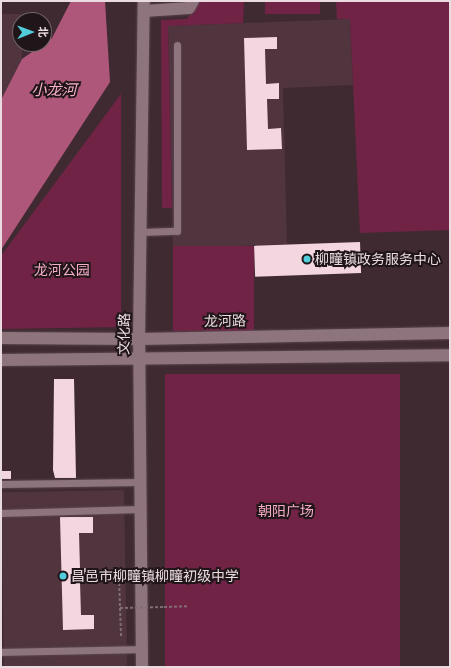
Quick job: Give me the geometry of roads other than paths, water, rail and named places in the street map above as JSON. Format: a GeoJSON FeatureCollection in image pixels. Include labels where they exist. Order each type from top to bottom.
{"type":"FeatureCollection","features":[{"type":"Feature","properties":{"kind":"main road"},"geometry":{"type":"LineString","coordinates":[[144,6],[189,8],[193,1]]}},
{"type":"Feature","properties":{"kind":"main road","name":"文化路"},"geometry":{"type":"LineString","coordinates":[[142,667],[138,339],[144,6]]}},
{"type":"Feature","properties":{"kind":"main road","name":"龙河路"},"geometry":{"type":"LineString","coordinates":[[1,338],[138,339],[450,332]]}},
{"type":"Feature","properties":{"kind":"main road"},"geometry":{"type":"LineString","coordinates":[[1,360],[139,360],[450,355]]}},
{"type":"Feature","properties":{"kind":"lane"},"geometry":{"type":"LineString","coordinates":[[141,232],[177,231],[177,45]]}},
{"type":"Feature","properties":{"kind":"lane"},"geometry":{"type":"LineString","coordinates":[[1,484],[140,482]]}},
{"type":"Feature","properties":{"kind":"lane"},"geometry":{"type":"LineString","coordinates":[[1,513],[140,509]]}},
{"type":"Feature","properties":{"kind":"lane"},"geometry":{"type":"LineString","coordinates":[[1,652],[142,649]]}},
{"type":"Feature","properties":{"kind":"water","name":"小龙河"},"geometry":{"type":"Polygon","coordinates":[[[71,1],[105,1],[110,82],[1,250],[1,100],[22,59],[32,52],[52,52],[52,38],[71,1]]]}},
{"type":"Feature","properties":{"kind":"place","name":"柳疃镇政务服务中心"},"geometry":{"type":"Point","coordinates":[307,259]}},
{"type":"Feature","properties":{"kind":"place","name":"昌邑市柳疃镇柳疃初级中学"},"geometry":{"type":"Point","coordinates":[63,576]}},
{"type":"Feature","properties":{"kind":"park label","name":"龙河公园"},"geometry":{"type":"Point","coordinates":[62,270]}},
{"type":"Feature","properties":{"kind":"park label","name":"朝阳广场"},"geometry":{"type":"Point","coordinates":[286,511]}}]}
